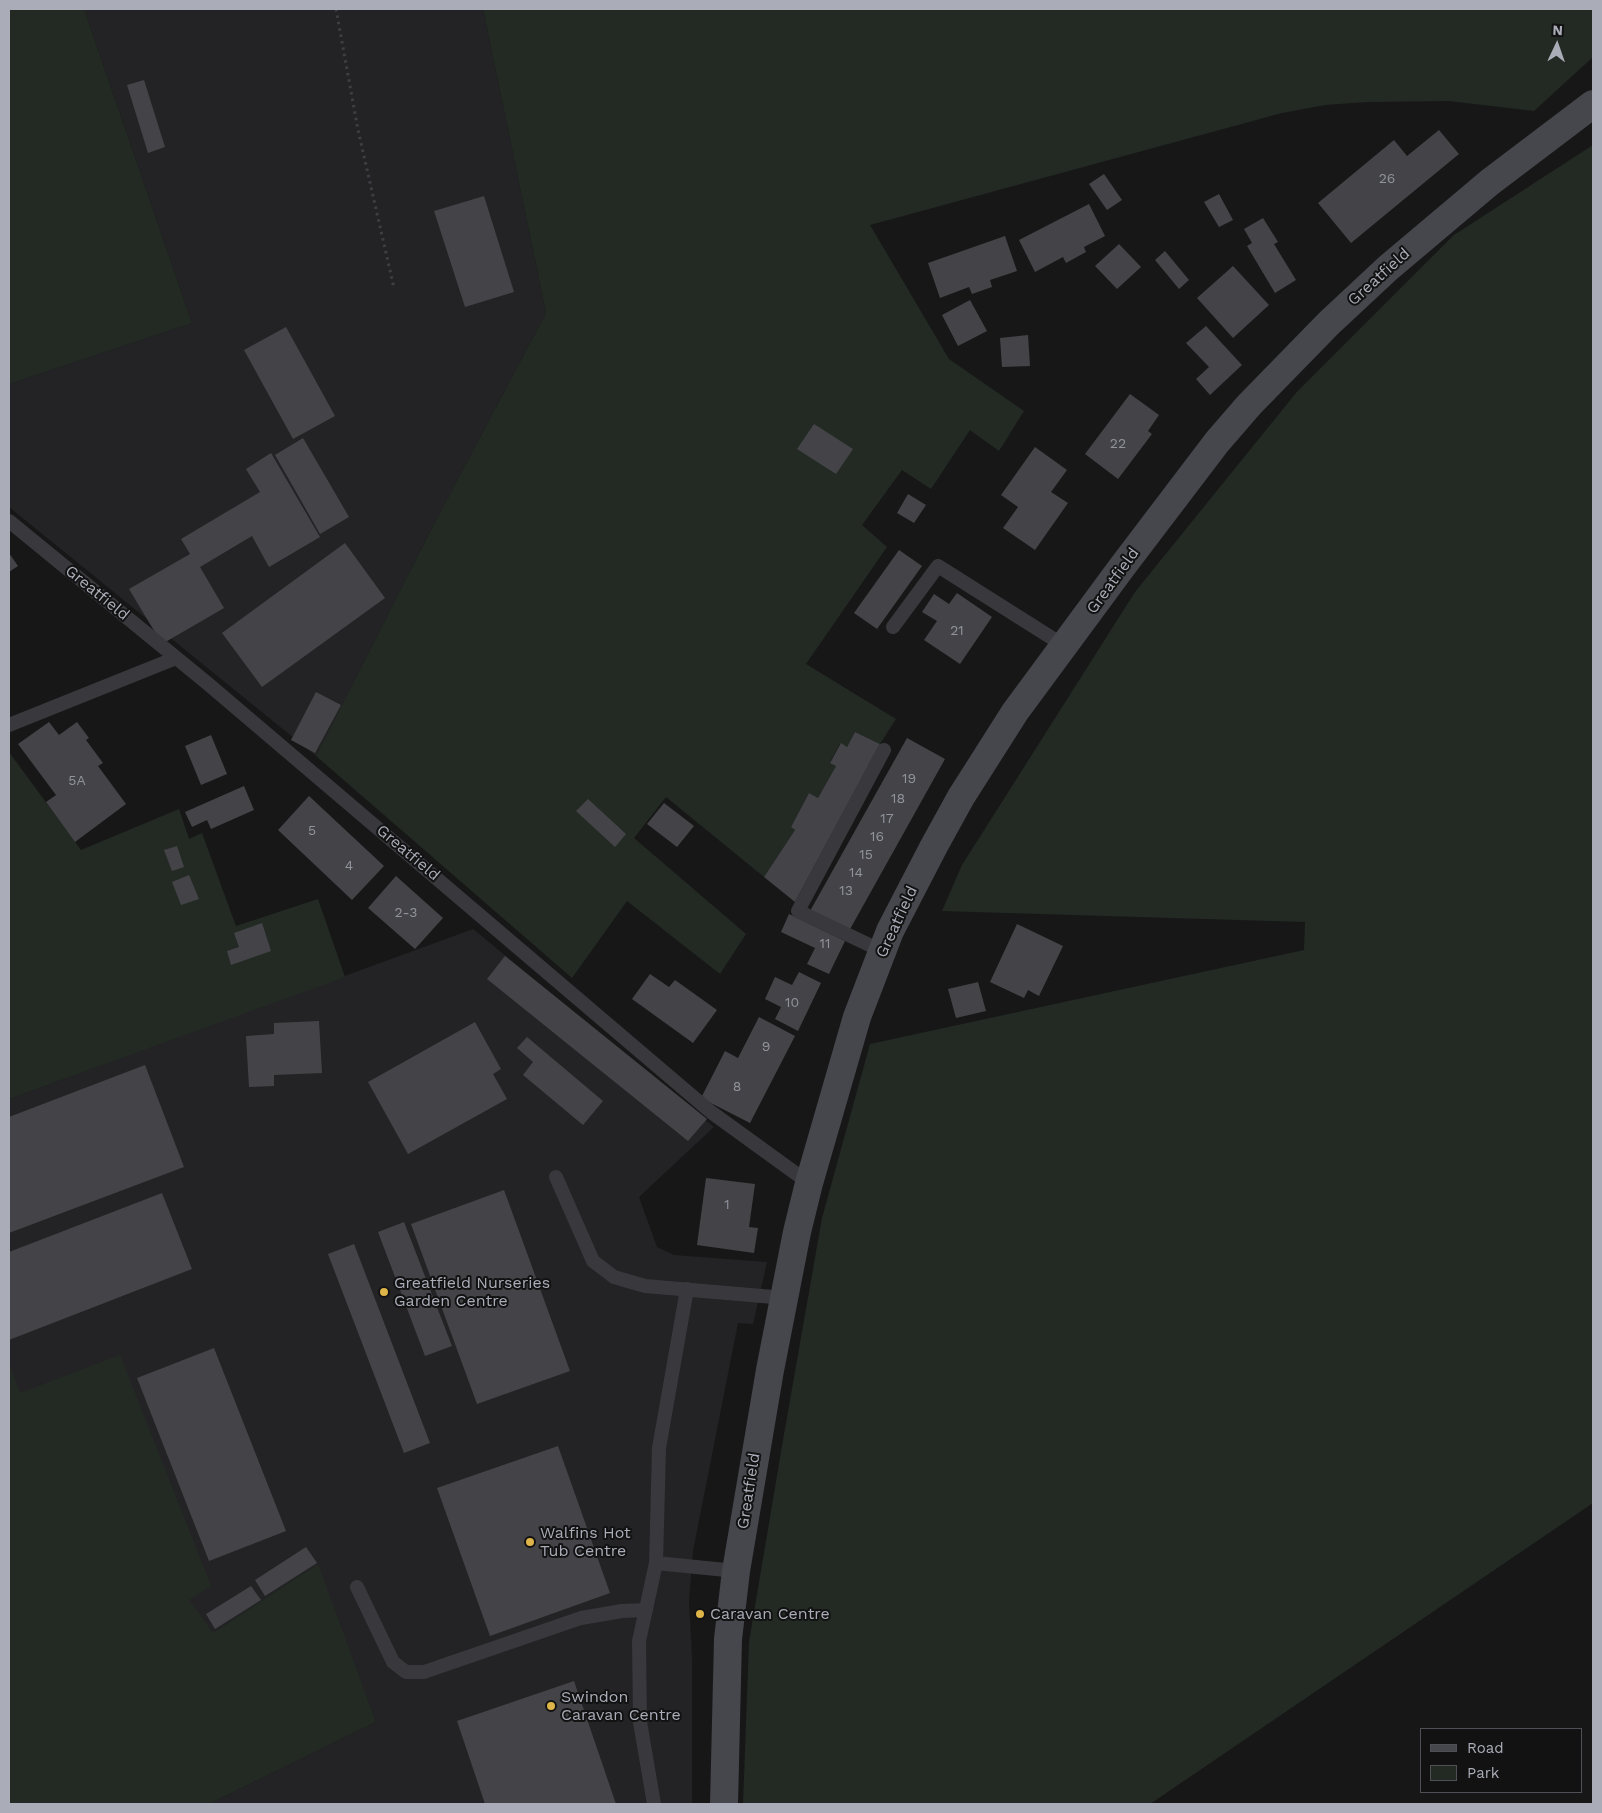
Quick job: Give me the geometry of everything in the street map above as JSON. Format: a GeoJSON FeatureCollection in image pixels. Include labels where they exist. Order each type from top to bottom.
{"type":"FeatureCollection","features":[{"type":"Feature","properties":{"kind":"street","name":"Greatfield"},"geometry":{"type":"LineString","coordinates":[[724,1804],[728,1639],[736,1571],[770,1370],[809,1183],[857,1017],[882,951],[934,846],[962,796],[1015,712],[1063,645],[1217,442],[1287,366],[1349,304],[1413,246],[1490,182],[1593,104]]}},
{"type":"Feature","properties":{"kind":"lane","name":"Greatfield"},"geometry":{"type":"LineString","coordinates":[[9,521],[176,658],[711,1112],[809,1183]]}},
{"type":"Feature","properties":{"kind":"lane"},"geometry":{"type":"LineString","coordinates":[[893,627],[938,566],[1063,645]]}},
{"type":"Feature","properties":{"kind":"lane"},"geometry":{"type":"LineString","coordinates":[[9,725],[176,658]]}},
{"type":"Feature","properties":{"kind":"lane"},"geometry":{"type":"LineString","coordinates":[[882,951],[798,911],[884,750]]}},
{"type":"Feature","properties":{"kind":"lane"},"geometry":{"type":"LineString","coordinates":[[556,1177],[593,1261],[614,1277],[645,1286],[785,1298]]}},
{"type":"Feature","properties":{"kind":"lane"},"geometry":{"type":"LineString","coordinates":[[654,1804],[640,1722],[639,1641],[656,1563],[658,1448],[687,1289]]}},
{"type":"Feature","properties":{"kind":"lane"},"geometry":{"type":"LineString","coordinates":[[656,1563],[736,1571]]}},
{"type":"Feature","properties":{"kind":"lane"},"geometry":{"type":"LineString","coordinates":[[358,1587],[393,1662],[406,1672],[424,1672],[581,1618],[622,1611],[646,1610]]}},
{"type":"Feature","properties":{"kind":"path"},"geometry":{"type":"LineString","coordinates":[[336,9],[358,130],[394,288]]}},
{"type":"Feature","properties":{"kind":"shaded area"},"geometry":{"type":"Polygon","coordinates":[[[84,9],[483,9],[546,313],[433,526],[316,756],[9,507],[9,384],[192,323],[84,9]]]}},
{"type":"Feature","properties":{"kind":"shaded area","name":"Greatfield Nurseries Garden Centre"},"geometry":{"type":"Polygon","coordinates":[[[473,929],[714,1127],[639,1197],[657,1247],[674,1255],[767,1262],[753,1324],[738,1323],[693,1551],[689,1600],[692,1658],[692,1804],[209,1804],[376,1722],[317,1565],[212,1634],[9,1607],[9,1099],[473,929]]]}},
{"type":"Feature","properties":{"kind":"green space"},"geometry":{"type":"Polygon","coordinates":[[[9,9],[84,9],[192,323],[9,384],[9,9]]]}},
{"type":"Feature","properties":{"kind":"green space"},"geometry":{"type":"Polygon","coordinates":[[[483,9],[1593,9],[1593,57],[1534,111],[1449,101],[1367,102],[1325,105],[1282,113],[870,225],[949,359],[1024,411],[999,451],[970,430],[931,489],[902,470],[862,525],[887,547],[806,664],[896,719],[880,744],[855,732],[847,747],[840,744],[830,762],[836,766],[818,798],[809,793],[791,827],[795,830],[764,877],[666,797],[634,838],[746,934],[720,974],[627,901],[572,978],[316,756],[433,526],[546,313],[483,9]]]}},
{"type":"Feature","properties":{"kind":"green space"},"geometry":{"type":"Polygon","coordinates":[[[1593,145],[1593,1503],[1150,1804],[743,1804],[749,1642],[822,1218],[870,1044],[1304,950],[1305,922],[942,911],[962,865],[1135,592],[1296,393],[1454,235],[1593,145]]]}},
{"type":"Feature","properties":{"kind":"green space"},"geometry":{"type":"Polygon","coordinates":[[[9,752],[81,850],[179,809],[189,839],[202,833],[236,926],[318,899],[345,977],[9,1099],[9,752]]]}},
{"type":"Feature","properties":{"kind":"green space"},"geometry":{"type":"Polygon","coordinates":[[[120,1355],[211,1586],[189,1600],[213,1633],[318,1564],[376,1722],[209,1804],[9,1804],[9,1363],[20,1393],[120,1355]]]}},
{"type":"Feature","properties":{"kind":"building"},"geometry":{"type":"Polygon","coordinates":[[[144,80],[165,147],[148,153],[127,85],[144,80]]]}},
{"type":"Feature","properties":{"kind":"building"},"geometry":{"type":"Polygon","coordinates":[[[1439,130],[1459,154],[1351,243],[1318,203],[1394,140],[1407,156],[1439,130]]]}},
{"type":"Feature","properties":{"kind":"building"},"geometry":{"type":"Polygon","coordinates":[[[1104,174],[1122,200],[1107,210],[1089,184],[1104,174]]]}},
{"type":"Feature","properties":{"kind":"building"},"geometry":{"type":"Polygon","coordinates":[[[1219,194],[1233,220],[1219,227],[1204,202],[1219,194]]]}},
{"type":"Feature","properties":{"kind":"building"},"geometry":{"type":"Polygon","coordinates":[[[484,196],[514,292],[465,307],[434,211],[484,196]]]}},
{"type":"Feature","properties":{"kind":"building"},"geometry":{"type":"Polygon","coordinates":[[[1089,204],[1105,236],[1084,247],[1086,252],[1066,263],[1063,257],[1035,272],[1019,240],[1089,204]]]}},
{"type":"Feature","properties":{"kind":"building"},"geometry":{"type":"Polygon","coordinates":[[[1263,218],[1278,242],[1274,244],[1296,280],[1275,293],[1247,246],[1252,243],[1244,229],[1263,218]]]}},
{"type":"Feature","properties":{"kind":"building"},"geometry":{"type":"Polygon","coordinates":[[[1005,236],[1017,271],[990,280],[992,287],[972,294],[969,287],[940,298],[928,263],[1005,236]]]}},
{"type":"Feature","properties":{"kind":"building"},"geometry":{"type":"Polygon","coordinates":[[[1119,244],[1141,267],[1117,289],[1095,266],[1119,244]]]}},
{"type":"Feature","properties":{"kind":"building"},"geometry":{"type":"Polygon","coordinates":[[[1165,251],[1189,280],[1179,289],[1155,260],[1165,251]]]}},
{"type":"Feature","properties":{"kind":"building"},"geometry":{"type":"Polygon","coordinates":[[[1233,266],[1269,305],[1233,338],[1197,298],[1233,266]]]}},
{"type":"Feature","properties":{"kind":"building"},"geometry":{"type":"Polygon","coordinates":[[[970,300],[987,331],[958,346],[942,315],[970,300]]]}},
{"type":"Feature","properties":{"kind":"building"},"geometry":{"type":"Polygon","coordinates":[[[1206,326],[1242,365],[1210,395],[1196,379],[1209,367],[1186,343],[1206,326]]]}},
{"type":"Feature","properties":{"kind":"building"},"geometry":{"type":"Polygon","coordinates":[[[286,327],[335,416],[293,439],[244,350],[286,327]]]}},
{"type":"Feature","properties":{"kind":"building"},"geometry":{"type":"Polygon","coordinates":[[[1028,335],[1030,366],[1002,367],[1000,338],[1028,335]]]}},
{"type":"Feature","properties":{"kind":"building"},"geometry":{"type":"Polygon","coordinates":[[[1130,394],[1159,415],[1148,431],[1152,434],[1118,479],[1085,454],[1130,394]]]}},
{"type":"Feature","properties":{"kind":"building"},"geometry":{"type":"Polygon","coordinates":[[[814,424],[853,449],[836,474],[797,449],[814,424]]]}},
{"type":"Feature","properties":{"kind":"building"},"geometry":{"type":"Polygon","coordinates":[[[303,438],[349,517],[320,534],[275,455],[303,438]]]}},
{"type":"Feature","properties":{"kind":"building"},"geometry":{"type":"Polygon","coordinates":[[[1035,447],[1067,470],[1051,492],[1068,503],[1035,550],[1003,528],[1018,507],[1001,495],[1035,447]]]}},
{"type":"Feature","properties":{"kind":"building"},"geometry":{"type":"Polygon","coordinates":[[[271,453],[320,537],[269,567],[252,536],[200,567],[224,608],[162,644],[129,589],[190,554],[181,539],[260,492],[246,469],[271,453]]]}},
{"type":"Feature","properties":{"kind":"building"},"geometry":{"type":"Polygon","coordinates":[[[908,494],[926,505],[914,523],[897,513],[908,494]]]}},
{"type":"Feature","properties":{"kind":"building"},"geometry":{"type":"Polygon","coordinates":[[[345,543],[385,598],[262,687],[222,633],[345,543]]]}},
{"type":"Feature","properties":{"kind":"building"},"geometry":{"type":"Polygon","coordinates":[[[899,550],[922,566],[877,629],[854,613],[899,550]]]}},
{"type":"Feature","properties":{"kind":"building"},"geometry":{"type":"Polygon","coordinates":[[[9,553],[18,566],[9,572],[9,553]]]}},
{"type":"Feature","properties":{"kind":"building"},"geometry":{"type":"Polygon","coordinates":[[[957,593],[992,617],[960,664],[924,640],[937,621],[922,612],[934,594],[949,604],[957,593]]]}},
{"type":"Feature","properties":{"kind":"building"},"geometry":{"type":"Polygon","coordinates":[[[316,692],[341,705],[315,753],[291,740],[316,692]]]}},
{"type":"Feature","properties":{"kind":"building"},"geometry":{"type":"Polygon","coordinates":[[[49,722],[59,735],[77,722],[89,738],[86,740],[103,763],[98,766],[126,804],[75,842],[46,802],[56,795],[18,744],[49,722]]]}},
{"type":"Feature","properties":{"kind":"building"},"geometry":{"type":"Polygon","coordinates":[[[855,732],[880,744],[795,902],[764,877],[795,830],[791,827],[809,793],[818,798],[836,766],[830,763],[841,743],[847,747],[855,732]]]}},
{"type":"Feature","properties":{"kind":"building"},"geometry":{"type":"Polygon","coordinates":[[[211,735],[227,774],[201,785],[185,746],[211,735]]]}},
{"type":"Feature","properties":{"kind":"building"},"geometry":{"type":"Polygon","coordinates":[[[907,738],[945,759],[849,931],[810,911],[907,738]]]}},
{"type":"Feature","properties":{"kind":"building"},"geometry":{"type":"Polygon","coordinates":[[[244,786],[254,810],[211,829],[207,820],[192,827],[185,812],[244,786]]]}},
{"type":"Feature","properties":{"kind":"building"},"geometry":{"type":"Polygon","coordinates":[[[309,796],[384,866],[352,900],[278,830],[309,796]]]}},
{"type":"Feature","properties":{"kind":"building"},"geometry":{"type":"Polygon","coordinates":[[[588,799],[626,834],[615,847],[576,811],[588,799]]]}},
{"type":"Feature","properties":{"kind":"building"},"geometry":{"type":"Polygon","coordinates":[[[664,803],[694,826],[677,847],[647,824],[664,803]]]}},
{"type":"Feature","properties":{"kind":"building"},"geometry":{"type":"Polygon","coordinates":[[[177,846],[184,867],[172,871],[164,850],[177,846]]]}},
{"type":"Feature","properties":{"kind":"building"},"geometry":{"type":"Polygon","coordinates":[[[189,875],[199,899],[181,905],[172,882],[189,875]]]}},
{"type":"Feature","properties":{"kind":"building"},"geometry":{"type":"Polygon","coordinates":[[[396,876],[443,918],[415,949],[368,908],[396,876]]]}},
{"type":"Feature","properties":{"kind":"building"},"geometry":{"type":"Polygon","coordinates":[[[789,914],[845,941],[829,974],[807,964],[815,948],[781,932],[789,914]]]}},
{"type":"Feature","properties":{"kind":"building"},"geometry":{"type":"Polygon","coordinates":[[[262,923],[271,951],[231,965],[227,951],[239,947],[234,933],[262,923]]]}},
{"type":"Feature","properties":{"kind":"building"},"geometry":{"type":"Polygon","coordinates":[[[1017,924],[1063,946],[1039,996],[1028,990],[1024,998],[990,982],[1017,924]]]}},
{"type":"Feature","properties":{"kind":"building"},"geometry":{"type":"Polygon","coordinates":[[[505,956],[707,1119],[688,1141],[487,979],[505,956]]]}},
{"type":"Feature","properties":{"kind":"building"},"geometry":{"type":"Polygon","coordinates":[[[799,972],[821,983],[798,1031],[775,1019],[781,1007],[765,999],[775,977],[792,985],[799,972]]]}},
{"type":"Feature","properties":{"kind":"building"},"geometry":{"type":"Polygon","coordinates":[[[650,974],[669,987],[675,980],[717,1010],[693,1043],[632,999],[650,974]]]}},
{"type":"Feature","properties":{"kind":"building"},"geometry":{"type":"Polygon","coordinates":[[[978,982],[986,1011],[956,1018],[948,989],[978,982]]]}},
{"type":"Feature","properties":{"kind":"building"},"geometry":{"type":"Polygon","coordinates":[[[759,1017],[795,1036],[750,1123],[701,1098],[725,1051],[738,1058],[759,1017]]]}},
{"type":"Feature","properties":{"kind":"building"},"geometry":{"type":"Polygon","coordinates":[[[319,1021],[322,1073],[274,1075],[274,1086],[249,1087],[246,1036],[274,1034],[274,1023],[319,1021]]]}},
{"type":"Feature","properties":{"kind":"building"},"geometry":{"type":"Polygon","coordinates":[[[475,1022],[501,1069],[493,1074],[507,1099],[408,1154],[368,1082],[475,1022]]]}},
{"type":"Feature","properties":{"kind":"building"},"geometry":{"type":"Polygon","coordinates":[[[527,1037],[603,1101],[583,1125],[523,1075],[533,1062],[517,1048],[527,1037]]]}},
{"type":"Feature","properties":{"kind":"building"},"geometry":{"type":"Polygon","coordinates":[[[145,1065],[184,1167],[9,1233],[9,1117],[145,1065]]]}},
{"type":"Feature","properties":{"kind":"building"},"geometry":{"type":"Polygon","coordinates":[[[706,1178],[755,1184],[749,1227],[758,1228],[754,1253],[697,1245],[706,1178]]]}},
{"type":"Feature","properties":{"kind":"building"},"geometry":{"type":"Polygon","coordinates":[[[504,1190],[570,1371],[477,1404],[411,1224],[504,1190]]]}},
{"type":"Feature","properties":{"kind":"building"},"geometry":{"type":"Polygon","coordinates":[[[162,1193],[192,1269],[9,1340],[9,1252],[162,1193]]]}},
{"type":"Feature","properties":{"kind":"building"},"geometry":{"type":"Polygon","coordinates":[[[404,1222],[452,1346],[425,1356],[378,1232],[404,1222]]]}},
{"type":"Feature","properties":{"kind":"building"},"geometry":{"type":"Polygon","coordinates":[[[354,1244],[430,1443],[404,1453],[328,1254],[354,1244]]]}},
{"type":"Feature","properties":{"kind":"building"},"geometry":{"type":"Polygon","coordinates":[[[214,1348],[286,1531],[209,1561],[137,1378],[214,1348]]]}},
{"type":"Feature","properties":{"kind":"building"},"geometry":{"type":"Polygon","coordinates":[[[558,1446],[610,1593],[490,1636],[437,1488],[558,1446]]]}},
{"type":"Feature","properties":{"kind":"building"},"geometry":{"type":"Polygon","coordinates":[[[306,1547],[317,1563],[265,1596],[255,1580],[306,1547]]]}},
{"type":"Feature","properties":{"kind":"building"},"geometry":{"type":"Polygon","coordinates":[[[251,1586],[261,1600],[215,1629],[206,1614],[251,1586]]]}},
{"type":"Feature","properties":{"kind":"building"},"geometry":{"type":"Polygon","coordinates":[[[574,1681],[616,1804],[485,1804],[457,1721],[574,1681]]]}},
{"type":"Feature","properties":{"kind":"place","name":"Greatfield Nurseries Garden Centre"},"geometry":{"type":"Point","coordinates":[384,1292]}},
{"type":"Feature","properties":{"kind":"place","name":"Walfins Hot Tub Centre"},"geometry":{"type":"Point","coordinates":[530,1542]}},
{"type":"Feature","properties":{"kind":"place","name":"Caravan Centre"},"geometry":{"type":"Point","coordinates":[700,1614]}},
{"type":"Feature","properties":{"kind":"place","name":"Swindon Caravan Centre"},"geometry":{"type":"Point","coordinates":[551,1706]}}]}
